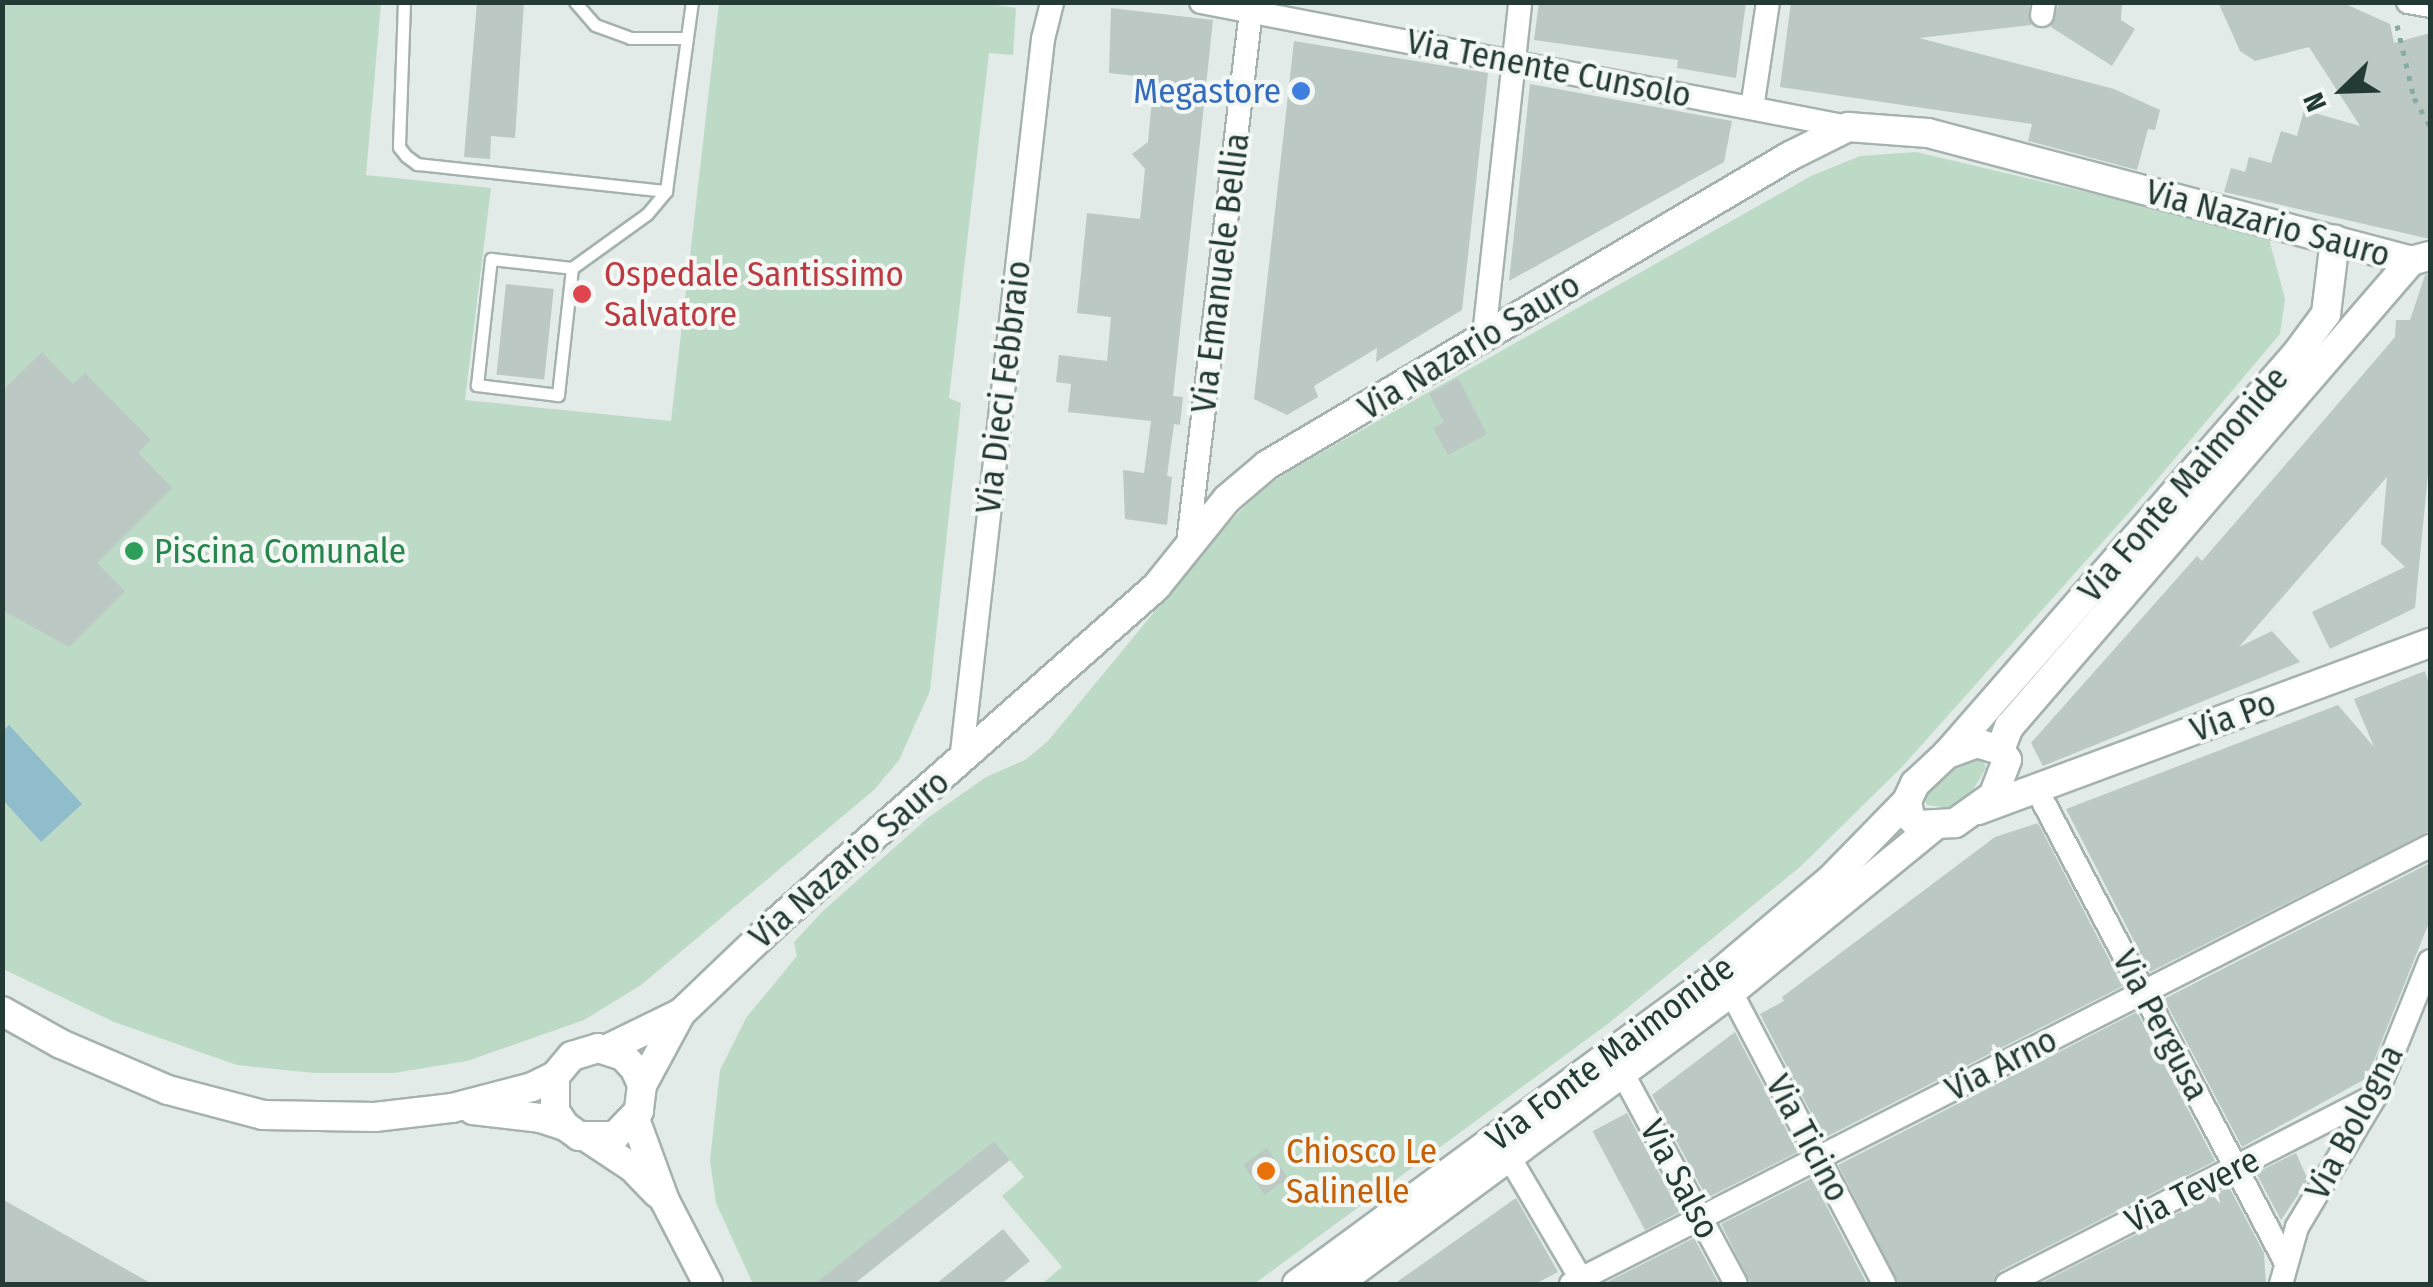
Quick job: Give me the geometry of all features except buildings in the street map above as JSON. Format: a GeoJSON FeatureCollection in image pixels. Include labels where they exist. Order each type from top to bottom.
{"type":"FeatureCollection","features":[{"type":"Feature","properties":{"kind":"street","name":"Via Tenente Cunsolo"},"geometry":{"type":"LineString","coordinates":[[1201,2],[1251,6],[1848,127]]}},
{"type":"Feature","properties":{"kind":"street"},"geometry":{"type":"LineString","coordinates":[[1484,336],[1520,2]]}},
{"type":"Feature","properties":{"kind":"street"},"geometry":{"type":"LineString","coordinates":[[1752,108],[1768,2]]}},
{"type":"Feature","properties":{"kind":"street","name":"Via Dieci Febbraio"},"geometry":{"type":"LineString","coordinates":[[961,761],[1045,6]]}},
{"type":"Feature","properties":{"kind":"street","name":"Via Emanuele Bellia"},"geometry":{"type":"LineString","coordinates":[[1188,543],[1251,6]]}},
{"type":"Feature","properties":{"kind":"street"},"geometry":{"type":"LineString","coordinates":[[2402,12],[2430,6]]}},
{"type":"Feature","properties":{"kind":"street","name":"Via Nazario Sauro"},"geometry":{"type":"LineString","coordinates":[[680,1013],[1156,587],[1227,499],[1267,465],[1790,156],[1848,127],[1928,133],[2421,259]]}},
{"type":"Feature","properties":{"kind":"street","name":"Via Fonte Maimonide"},"geometry":{"type":"LineString","coordinates":[[1334,1279],[1715,977],[1831,880],[1907,801],[1928,768],[1947,754],[2298,353],[2326,314],[2335,240]]}},
{"type":"Feature","properties":{"kind":"street","name":"Via Fonte Maimonide"},"geometry":{"type":"LineString","coordinates":[[1297,1284],[1334,1279],[1623,1074],[1731,992],[1932,828],[1955,823],[1978,810],[1993,796],[2009,727],[2421,259]]}},
{"type":"Feature","properties":{"kind":"street","name":"Via Po"},"geometry":{"type":"LineString","coordinates":[[1978,810],[2430,643]]}},
{"type":"Feature","properties":{"kind":"street"},"geometry":{"type":"LineString","coordinates":[[1947,754],[1977,743],[2003,755],[2036,788]]}},
{"type":"Feature","properties":{"kind":"street","name":"Via Pergusa"},"geometry":{"type":"LineString","coordinates":[[2036,788],[2236,1167],[2284,1274]]}},
{"type":"Feature","properties":{"kind":"street"},"geometry":{"type":"LineString","coordinates":[[1907,801],[1910,817],[1918,826],[1932,828]]}},
{"type":"Feature","properties":{"kind":"street","name":"Via Arno"},"geometry":{"type":"LineString","coordinates":[[1579,1283],[2430,846]]}},
{"type":"Feature","properties":{"kind":"street","name":"Via Bologna"},"geometry":{"type":"LineString","coordinates":[[2284,1274],[2298,1227],[2376,1095],[2430,960]]}},
{"type":"Feature","properties":{"kind":"street","name":"Via Ticino"},"geometry":{"type":"LineString","coordinates":[[1731,992],[1884,1284]]}},
{"type":"Feature","properties":{"kind":"street"},"geometry":{"type":"LineString","coordinates":[[2,1011],[61,1044],[168,1090],[262,1114],[319,1118],[452,1108],[508,1112],[576,1132],[615,1136],[635,1119]]}},
{"type":"Feature","properties":{"kind":"street"},"geometry":{"type":"LineString","coordinates":[[665,1201],[634,1168],[576,1132],[553,1102],[556,1076],[572,1056],[607,1049],[680,1013]]}},
{"type":"Feature","properties":{"kind":"street"},"geometry":{"type":"LineString","coordinates":[[680,1013],[642,1085],[635,1119],[665,1201],[708,1284]]}},
{"type":"Feature","properties":{"kind":"street"},"geometry":{"type":"LineString","coordinates":[[2,1027],[61,1044]]}},
{"type":"Feature","properties":{"kind":"street"},"geometry":{"type":"LineString","coordinates":[[607,1049],[630,1062],[642,1085]]}},
{"type":"Feature","properties":{"kind":"street","name":"Via Salso"},"geometry":{"type":"LineString","coordinates":[[1623,1074],[1736,1284]]}},
{"type":"Feature","properties":{"kind":"street"},"geometry":{"type":"LineString","coordinates":[[452,1108],[556,1076]]}},
{"type":"Feature","properties":{"kind":"street","name":"Via Tevere"},"geometry":{"type":"LineString","coordinates":[[2007,1284],[2376,1095]]}},
{"type":"Feature","properties":{"kind":"street"},"geometry":{"type":"LineString","coordinates":[[1508,1156],[1579,1283]]}},
{"type":"Feature","properties":{"kind":"lane"},"geometry":{"type":"LineString","coordinates":[[404,2],[399,147],[417,164],[666,191]]}},
{"type":"Feature","properties":{"kind":"lane"},"geometry":{"type":"LineString","coordinates":[[575,2],[595,26],[630,38],[688,38]]}},
{"type":"Feature","properties":{"kind":"lane"},"geometry":{"type":"LineString","coordinates":[[572,268],[558,395],[477,385],[491,259],[572,268],[647,214],[666,191],[692,2]]}},
{"type":"Feature","properties":{"kind":"path"},"geometry":{"type":"LineString","coordinates":[[2402,12],[2414,98],[2430,126]]}},
{"type":"Feature","properties":{"kind":"green space"},"geometry":{"type":"Polygon","coordinates":[[[978,2],[1016,8],[1013,55],[989,53],[949,398],[961,403],[930,691],[899,760],[874,790],[641,985],[584,1020],[467,1061],[394,1073],[314,1073],[237,1065],[114,1022],[3,969],[2,3],[381,3],[366,175],[491,188],[465,400],[671,421],[719,3],[978,2]]]}},
{"type":"Feature","properties":{"kind":"green space"},"geometry":{"type":"Polygon","coordinates":[[[1916,152],[2268,235],[2285,299],[2280,334],[2133,508],[1902,767],[1800,867],[1609,1023],[1254,1284],[1042,1284],[1062,1267],[1002,1196],[1024,1177],[994,1141],[814,1284],[753,1284],[716,1203],[710,1160],[720,1070],[746,1018],[797,956],[794,942],[824,910],[929,817],[986,777],[1025,760],[1048,741],[1220,532],[1259,492],[1289,471],[1811,176],[1860,156],[1916,152]]]}},
{"type":"Feature","properties":{"kind":"green space"},"geometry":{"type":"Polygon","coordinates":[[[1983,760],[1986,768],[1970,795],[1949,808],[1927,805],[1923,795],[1952,768],[1983,760]]]}},
{"type":"Feature","properties":{"kind":"water"},"geometry":{"type":"Polygon","coordinates":[[[9,725],[82,804],[41,842],[3,800],[3,731],[9,725]]]}},
{"type":"Feature","properties":{"kind":"place","name":"Megastore"},"geometry":{"type":"Point","coordinates":[1301,91]}},
{"type":"Feature","properties":{"kind":"place","name":"Ospedale Santissimo Salvatore"},"geometry":{"type":"Point","coordinates":[582,294]}},
{"type":"Feature","properties":{"kind":"place","name":"Piscina Comunale"},"geometry":{"type":"Point","coordinates":[134,551]}},
{"type":"Feature","properties":{"kind":"place","name":"Chiosco Le Salinelle"},"geometry":{"type":"Point","coordinates":[1266,1171]}}]}
